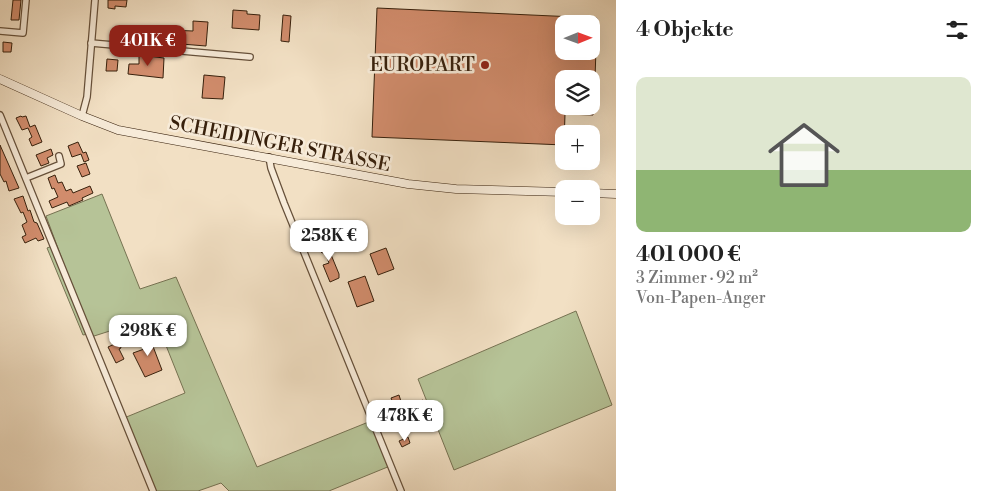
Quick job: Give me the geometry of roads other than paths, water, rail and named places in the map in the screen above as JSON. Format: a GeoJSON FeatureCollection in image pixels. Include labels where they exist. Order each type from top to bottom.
{"type":"FeatureCollection","features":[{"type":"Feature","properties":{"kind":"main road","name":"SCHEIDINGER STRASSE"},"geometry":{"type":"LineString","coordinates":[[0,79],[118,130],[408,184],[456,189],[555,192]]}},
{"type":"Feature","properties":{"kind":"main road"},"geometry":{"type":"LineString","coordinates":[[600,193],[616,194]]}},
{"type":"Feature","properties":{"kind":"street"},"geometry":{"type":"LineString","coordinates":[[0,31],[23,33],[26,0]]}},
{"type":"Feature","properties":{"kind":"street"},"geometry":{"type":"LineString","coordinates":[[82,116],[87,97],[95,0]]}},
{"type":"Feature","properties":{"kind":"street"},"geometry":{"type":"LineString","coordinates":[[91,43],[250,57]]}},
{"type":"Feature","properties":{"kind":"street"},"geometry":{"type":"LineString","coordinates":[[0,115],[153,491]]}},
{"type":"Feature","properties":{"kind":"street"},"geometry":{"type":"LineString","coordinates":[[26,178],[61,164],[59,156]]}},
{"type":"Feature","properties":{"kind":"street"},"geometry":{"type":"LineString","coordinates":[[269,157],[284,204],[305,251],[401,491]]}},
{"type":"Feature","properties":{"kind":"place","name":"EUROPART"},"geometry":{"type":"Point","coordinates":[485,65]}}]}
